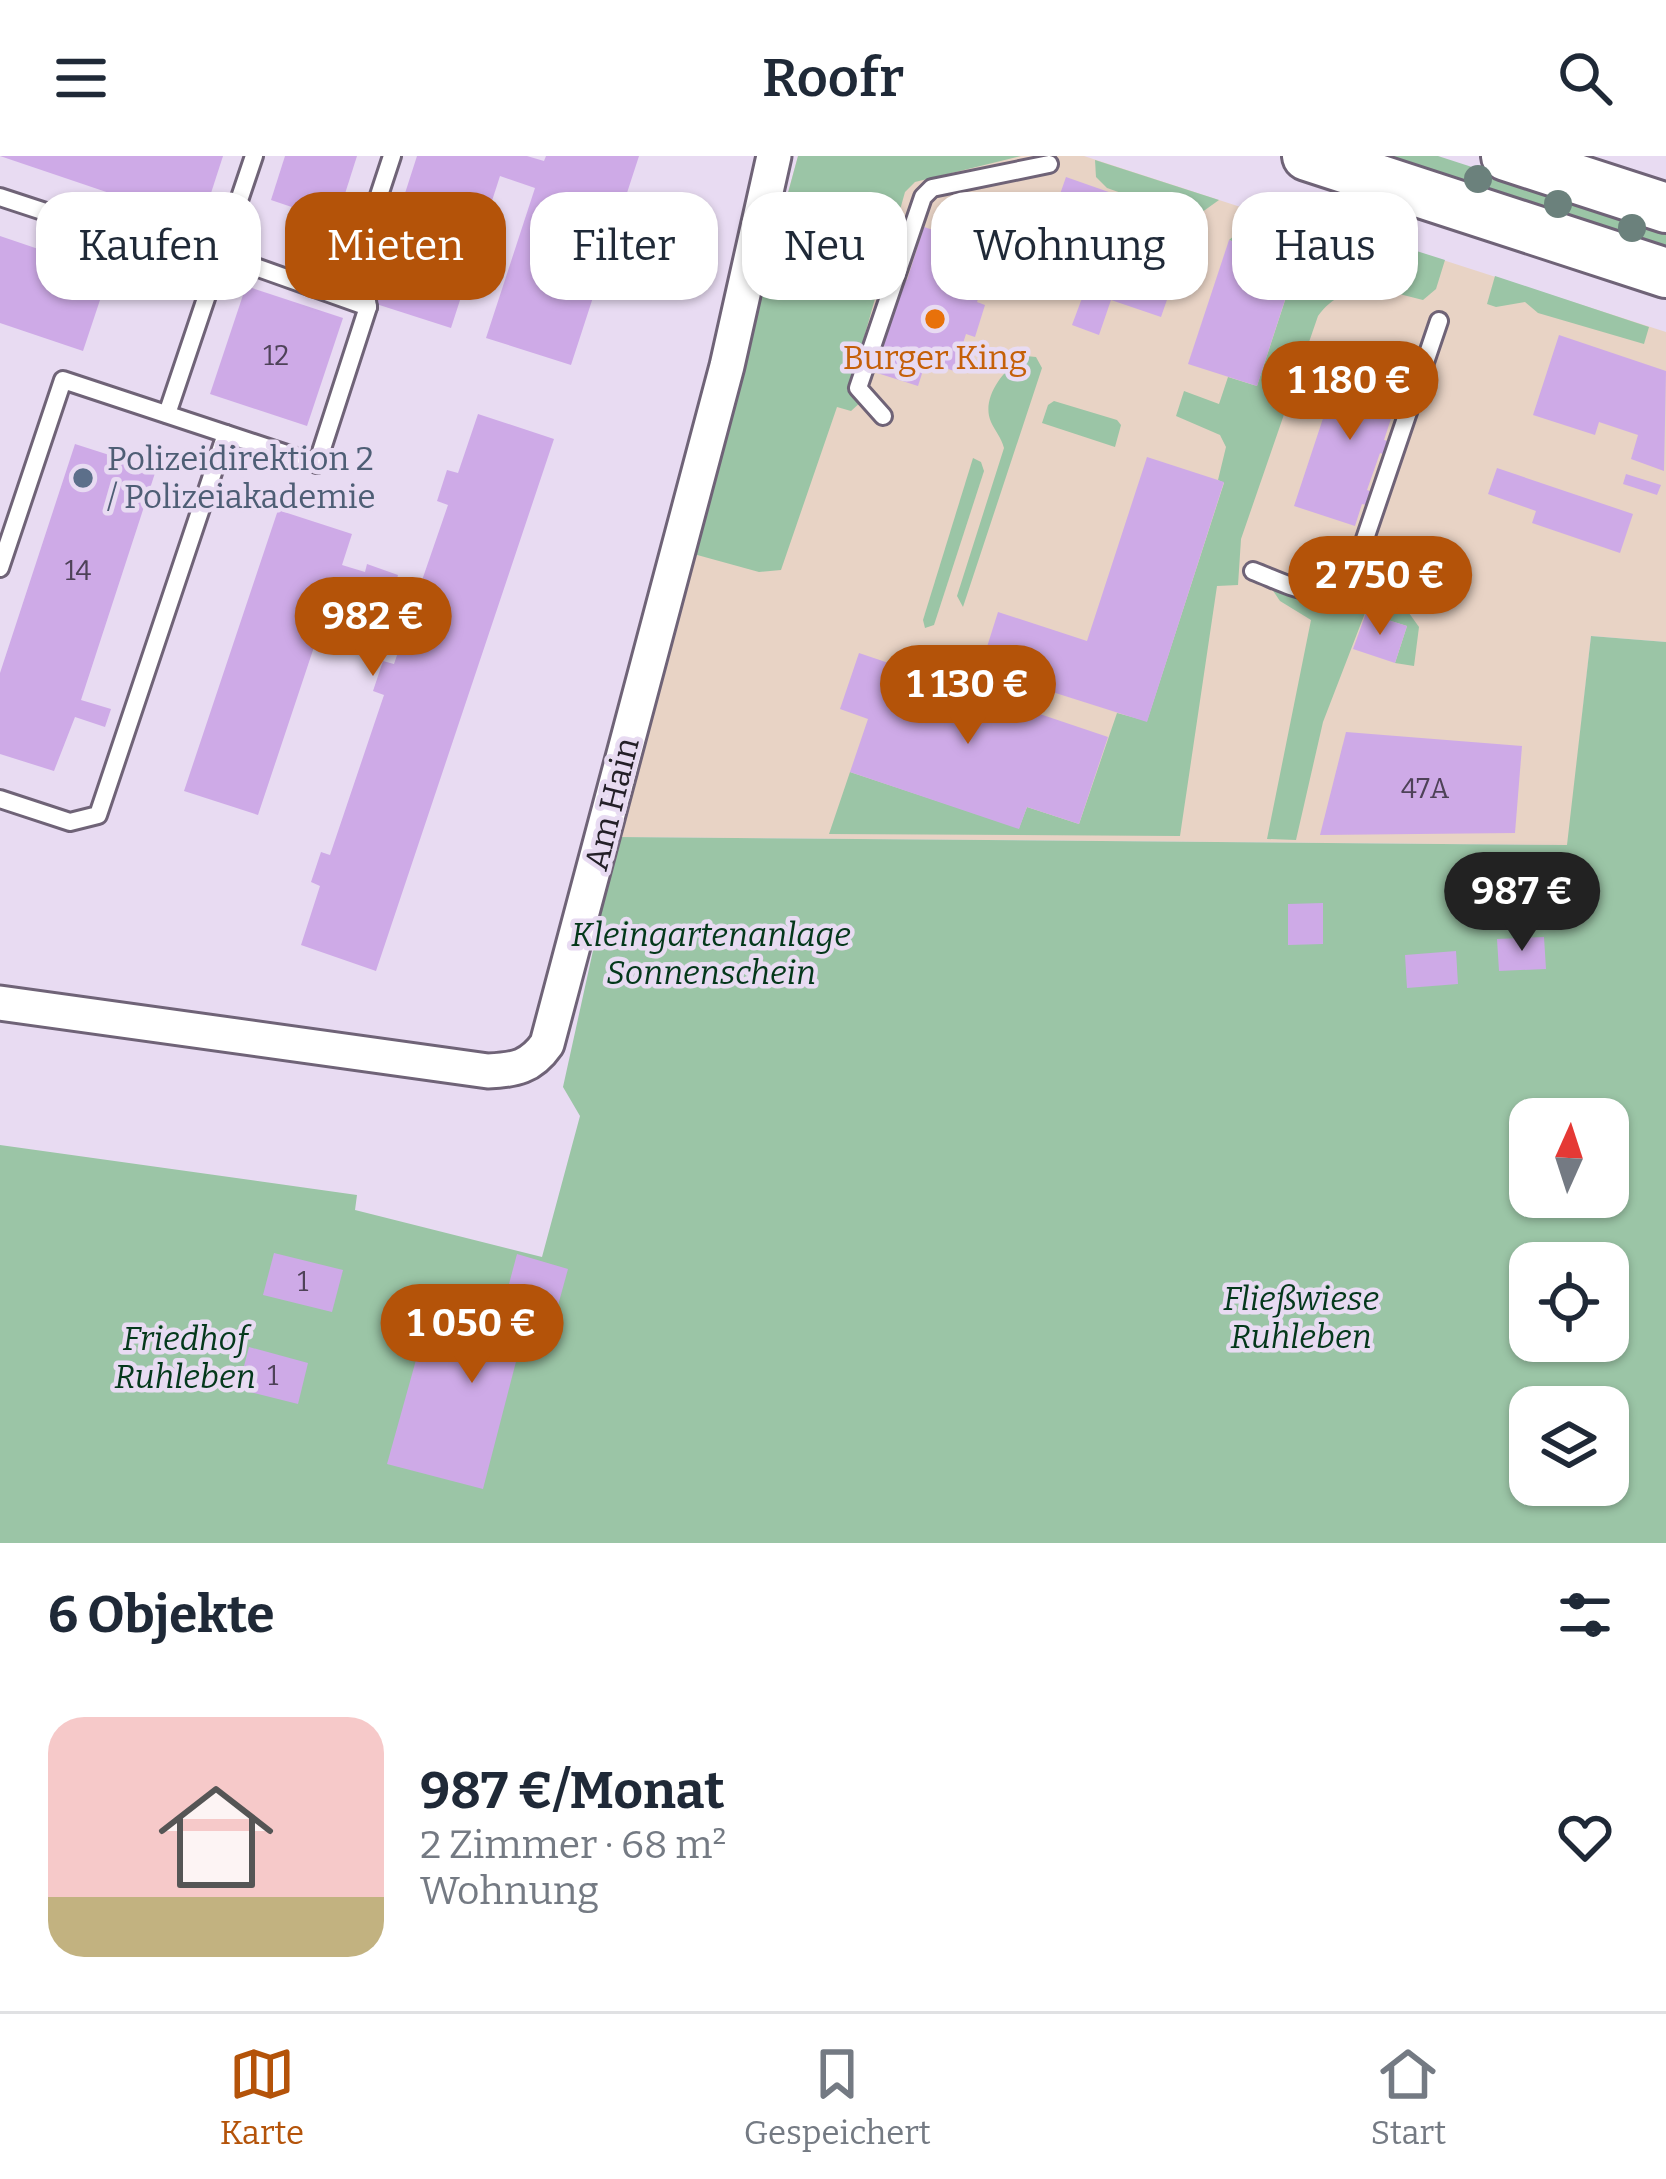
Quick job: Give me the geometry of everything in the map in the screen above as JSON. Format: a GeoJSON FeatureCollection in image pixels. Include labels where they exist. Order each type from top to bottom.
{"type":"FeatureCollection","features":[{"type":"Feature","properties":{"kind":"main road"},"geometry":{"type":"LineString","coordinates":[[1307,156],[1666,273]]}},
{"type":"Feature","properties":{"kind":"main road"},"geometry":{"type":"LineString","coordinates":[[1506,156],[1666,208]]}},
{"type":"Feature","properties":{"kind":"street","name":"Am Hain"},"geometry":{"type":"LineString","coordinates":[[0,1003],[488,1071],[509,1071],[538,1058],[548,1044],[727,366],[774,156]]}},
{"type":"Feature","properties":{"kind":"lane"},"geometry":{"type":"LineString","coordinates":[[242,192],[254,156]]}},
{"type":"Feature","properties":{"kind":"lane"},"geometry":{"type":"LineString","coordinates":[[0,568],[63,380],[317,464],[368,307],[359,256],[392,156]]}},
{"type":"Feature","properties":{"kind":"lane"},"geometry":{"type":"LineString","coordinates":[[883,416],[858,388],[923,197],[932,188],[1049,164]]}},
{"type":"Feature","properties":{"kind":"lane"},"geometry":{"type":"LineString","coordinates":[[0,197],[36,208]]}},
{"type":"Feature","properties":{"kind":"lane"},"geometry":{"type":"LineString","coordinates":[[261,274],[368,307]]}},
{"type":"Feature","properties":{"kind":"lane"},"geometry":{"type":"LineString","coordinates":[[167,414],[206,300]]}},
{"type":"Feature","properties":{"kind":"lane"},"geometry":{"type":"LineString","coordinates":[[1253,571],[1315,593],[1334,591],[1351,580],[1438,321]]}},
{"type":"Feature","properties":{"kind":"lane"},"geometry":{"type":"LineString","coordinates":[[0,799],[70,822],[98,815],[226,434]]}},
{"type":"Feature","properties":{"kind":"shaded area"},"geometry":{"type":"Polygon","coordinates":[[[798,156],[1084,156],[1195,192],[931,192],[931,300],[1208,300],[1208,196],[1232,204],[1232,300],[1418,300],[1418,252],[1666,332],[1666,642],[1591,636],[1568,845],[618,837],[759,300],[907,300],[907,192],[788,192],[798,156]]]}},
{"type":"Feature","properties":{"kind":"green space"},"geometry":{"type":"Polygon","coordinates":[[[798,156],[1021,156],[915,182],[905,192],[788,192],[798,156]]]}},
{"type":"Feature","properties":{"kind":"green space"},"geometry":{"type":"Polygon","coordinates":[[[1376,156],[1438,156],[1666,230],[1666,251],[1376,156]]]}},
{"type":"Feature","properties":{"kind":"green space"},"geometry":{"type":"Polygon","coordinates":[[[1095,160],[1194,192],[1118,192],[1096,177],[1095,160]]]}},
{"type":"Feature","properties":{"kind":"green space"},"geometry":{"type":"Polygon","coordinates":[[[1418,251],[1445,260],[1436,289],[1418,299],[1418,251]]]}},
{"type":"Feature","properties":{"kind":"green space"},"geometry":{"type":"Polygon","coordinates":[[[1495,276],[1649,327],[1644,344],[1538,313],[1525,302],[1487,304],[1495,276]]]}},
{"type":"Feature","properties":{"kind":"green space"},"geometry":{"type":"Polygon","coordinates":[[[759,300],[875,300],[851,384],[862,401],[851,411],[837,407],[781,570],[759,572],[690,553],[759,300]]]}},
{"type":"Feature","properties":{"kind":"green space"},"geometry":{"type":"Polygon","coordinates":[[[1285,300],[1334,300],[1318,316],[1241,539],[1238,585],[1217,586],[1180,836],[829,834],[850,772],[1019,828],[1027,807],[1079,824],[1117,713],[1147,721],[1224,483],[1218,480],[1226,447],[1220,435],[1176,416],[1184,391],[1219,404],[1228,377],[1257,386],[1285,300]]]}},
{"type":"Feature","properties":{"kind":"green space"},"geometry":{"type":"Polygon","coordinates":[[[1026,356],[1036,357],[1042,368],[963,607],[957,596],[1004,448],[991,422],[989,403],[1003,375],[1026,356]]]}},
{"type":"Feature","properties":{"kind":"green space"},"geometry":{"type":"Polygon","coordinates":[[[1054,401],[1117,420],[1121,425],[1115,447],[1042,423],[1054,401]]]}},
{"type":"Feature","properties":{"kind":"green space"},"geometry":{"type":"Polygon","coordinates":[[[973,458],[984,471],[934,625],[925,628],[923,620],[973,458]]]}},
{"type":"Feature","properties":{"kind":"green space"},"geometry":{"type":"Polygon","coordinates":[[[1365,563],[1374,564],[1419,627],[1414,666],[1395,663],[1407,626],[1365,613],[1323,722],[1296,840],[1267,839],[1311,620],[1280,601],[1265,579],[1307,596],[1365,563]]]}},
{"type":"Feature","properties":{"kind":"green space"},"geometry":{"type":"Polygon","coordinates":[[[1591,636],[1666,642],[1666,1543],[0,1543],[0,1145],[357,1195],[355,1210],[542,1257],[580,1116],[563,1087],[618,837],[1567,845],[1591,636]]]}},
{"type":"Feature","properties":{"kind":"building"},"geometry":{"type":"Polygon","coordinates":[[[0,156],[223,156],[211,192],[106,192],[0,156]]]}},
{"type":"Feature","properties":{"kind":"building"},"geometry":{"type":"Polygon","coordinates":[[[285,156],[357,156],[346,192],[285,192],[285,205],[271,200],[285,156]]]}},
{"type":"Feature","properties":{"kind":"building"},"geometry":{"type":"Polygon","coordinates":[[[417,156],[527,156],[544,161],[546,156],[639,156],[627,192],[534,192],[535,188],[500,176],[495,192],[405,192],[417,156]]]}},
{"type":"Feature","properties":{"kind":"building"},"geometry":{"type":"Polygon","coordinates":[[[1066,177],[1109,192],[1061,192],[1066,177]]]}},
{"type":"Feature","properties":{"kind":"building"},"geometry":{"type":"Polygon","coordinates":[[[530,203],[530,300],[592,300],[571,365],[486,338],[498,300],[506,300],[506,277],[530,203]]]}},
{"type":"Feature","properties":{"kind":"building","name":"Burger King"},"geometry":{"type":"Polygon","coordinates":[[[924,227],[931,229],[931,300],[978,300],[985,305],[975,337],[966,334],[954,371],[926,361],[918,386],[874,372],[897,300],[907,300],[907,280],[924,227]]]}},
{"type":"Feature","properties":{"kind":"building"},"geometry":{"type":"Polygon","coordinates":[[[0,236],[36,248],[36,300],[100,300],[83,351],[0,323],[0,236]]]}},
{"type":"Feature","properties":{"kind":"building"},"geometry":{"type":"Polygon","coordinates":[[[1232,241],[1232,300],[1285,300],[1257,386],[1188,364],[1232,241]]]}},
{"type":"Feature","properties":{"kind":"building"},"geometry":{"type":"Polygon","coordinates":[[[261,291],[343,318],[307,426],[210,394],[241,300],[261,300],[261,291]]]}},
{"type":"Feature","properties":{"kind":"building"},"geometry":{"type":"Polygon","coordinates":[[[371,300],[460,300],[451,328],[371,300]]]}},
{"type":"Feature","properties":{"kind":"building"},"geometry":{"type":"Polygon","coordinates":[[[1081,300],[1111,300],[1099,335],[1072,325],[1081,300]]]}},
{"type":"Feature","properties":{"kind":"building"},"geometry":{"type":"Polygon","coordinates":[[[1111,300],[1167,300],[1161,317],[1111,300]]]}},
{"type":"Feature","properties":{"kind":"building"},"geometry":{"type":"Polygon","coordinates":[[[1559,335],[1666,371],[1664,471],[1631,459],[1638,435],[1599,422],[1595,435],[1533,415],[1559,335]]]}},
{"type":"Feature","properties":{"kind":"building"},"geometry":{"type":"Polygon","coordinates":[[[1343,358],[1404,379],[1384,440],[1396,443],[1391,457],[1380,453],[1367,490],[1378,494],[1374,507],[1362,504],[1355,526],[1294,506],[1343,358]]]}},
{"type":"Feature","properties":{"kind":"building"},"geometry":{"type":"Polygon","coordinates":[[[478,414],[554,439],[376,971],[301,945],[320,886],[311,882],[321,852],[330,855],[384,695],[373,691],[383,661],[394,664],[414,606],[390,599],[387,606],[357,596],[359,589],[336,581],[258,815],[184,791],[278,510],[352,534],[342,565],[365,572],[367,564],[398,575],[396,582],[419,589],[448,505],[437,501],[447,470],[458,473],[478,414]]]}},
{"type":"Feature","properties":{"kind":"building"},"geometry":{"type":"Polygon","coordinates":[[[75,444],[156,470],[81,700],[111,709],[105,727],[75,717],[54,771],[0,754],[0,673],[75,444]]]}},
{"type":"Feature","properties":{"kind":"building"},"geometry":{"type":"Polygon","coordinates":[[[1147,457],[1224,482],[1147,722],[980,669],[998,612],[1087,641],[1147,457]]]}},
{"type":"Feature","properties":{"kind":"building"},"geometry":{"type":"Polygon","coordinates":[[[1497,468],[1633,514],[1620,553],[1532,523],[1536,511],[1488,494],[1497,468]]]}},
{"type":"Feature","properties":{"kind":"building"},"geometry":{"type":"Polygon","coordinates":[[[1626,474],[1661,485],[1657,495],[1623,484],[1626,474]]]}},
{"type":"Feature","properties":{"kind":"building"},"geometry":{"type":"Polygon","coordinates":[[[1366,613],[1407,626],[1395,663],[1353,649],[1366,613]]]}},
{"type":"Feature","properties":{"kind":"building"},"geometry":{"type":"Polygon","coordinates":[[[859,653],[1108,737],[1079,824],[1027,807],[1019,829],[850,772],[868,719],[840,709],[859,653]]]}},
{"type":"Feature","properties":{"kind":"building"},"geometry":{"type":"Polygon","coordinates":[[[1346,732],[1522,746],[1515,833],[1320,835],[1346,732]]]}},
{"type":"Feature","properties":{"kind":"building"},"geometry":{"type":"Polygon","coordinates":[[[1323,903],[1323,944],[1288,945],[1288,904],[1323,903]]]}},
{"type":"Feature","properties":{"kind":"building"},"geometry":{"type":"Polygon","coordinates":[[[1544,937],[1546,969],[1499,971],[1497,939],[1544,937]]]}},
{"type":"Feature","properties":{"kind":"building"},"geometry":{"type":"Polygon","coordinates":[[[1456,951],[1458,984],[1407,988],[1405,955],[1456,951]]]}},
{"type":"Feature","properties":{"kind":"building"},"geometry":{"type":"Polygon","coordinates":[[[274,1253],[343,1270],[332,1312],[263,1295],[274,1253]]]}},
{"type":"Feature","properties":{"kind":"building"},"geometry":{"type":"Polygon","coordinates":[[[517,1254],[568,1269],[551,1331],[526,1323],[483,1489],[387,1464],[421,1342],[457,1351],[456,1357],[477,1362],[479,1357],[489,1359],[517,1254]]]}},
{"type":"Feature","properties":{"kind":"building"},"geometry":{"type":"Polygon","coordinates":[[[249,1347],[308,1363],[298,1404],[238,1389],[249,1347]]]}},
{"type":"Feature","properties":{"kind":"place","name":"Burger King"},"geometry":{"type":"Point","coordinates":[935,319]}},
{"type":"Feature","properties":{"kind":"place","name":"Polizeidirektion 2 / Polizeiakademie"},"geometry":{"type":"Point","coordinates":[83,478]}},
{"type":"Feature","properties":{"kind":"park label","name":"Kleingartenanlage Sonnenschein"},"geometry":{"type":"Point","coordinates":[711,954]}},
{"type":"Feature","properties":{"kind":"park label","name":"Fließwiese Ruhleben"},"geometry":{"type":"Point","coordinates":[1301,1318]}},
{"type":"Feature","properties":{"kind":"park label","name":"Friedhof Ruhleben"},"geometry":{"type":"Point","coordinates":[185,1358]}}]}
